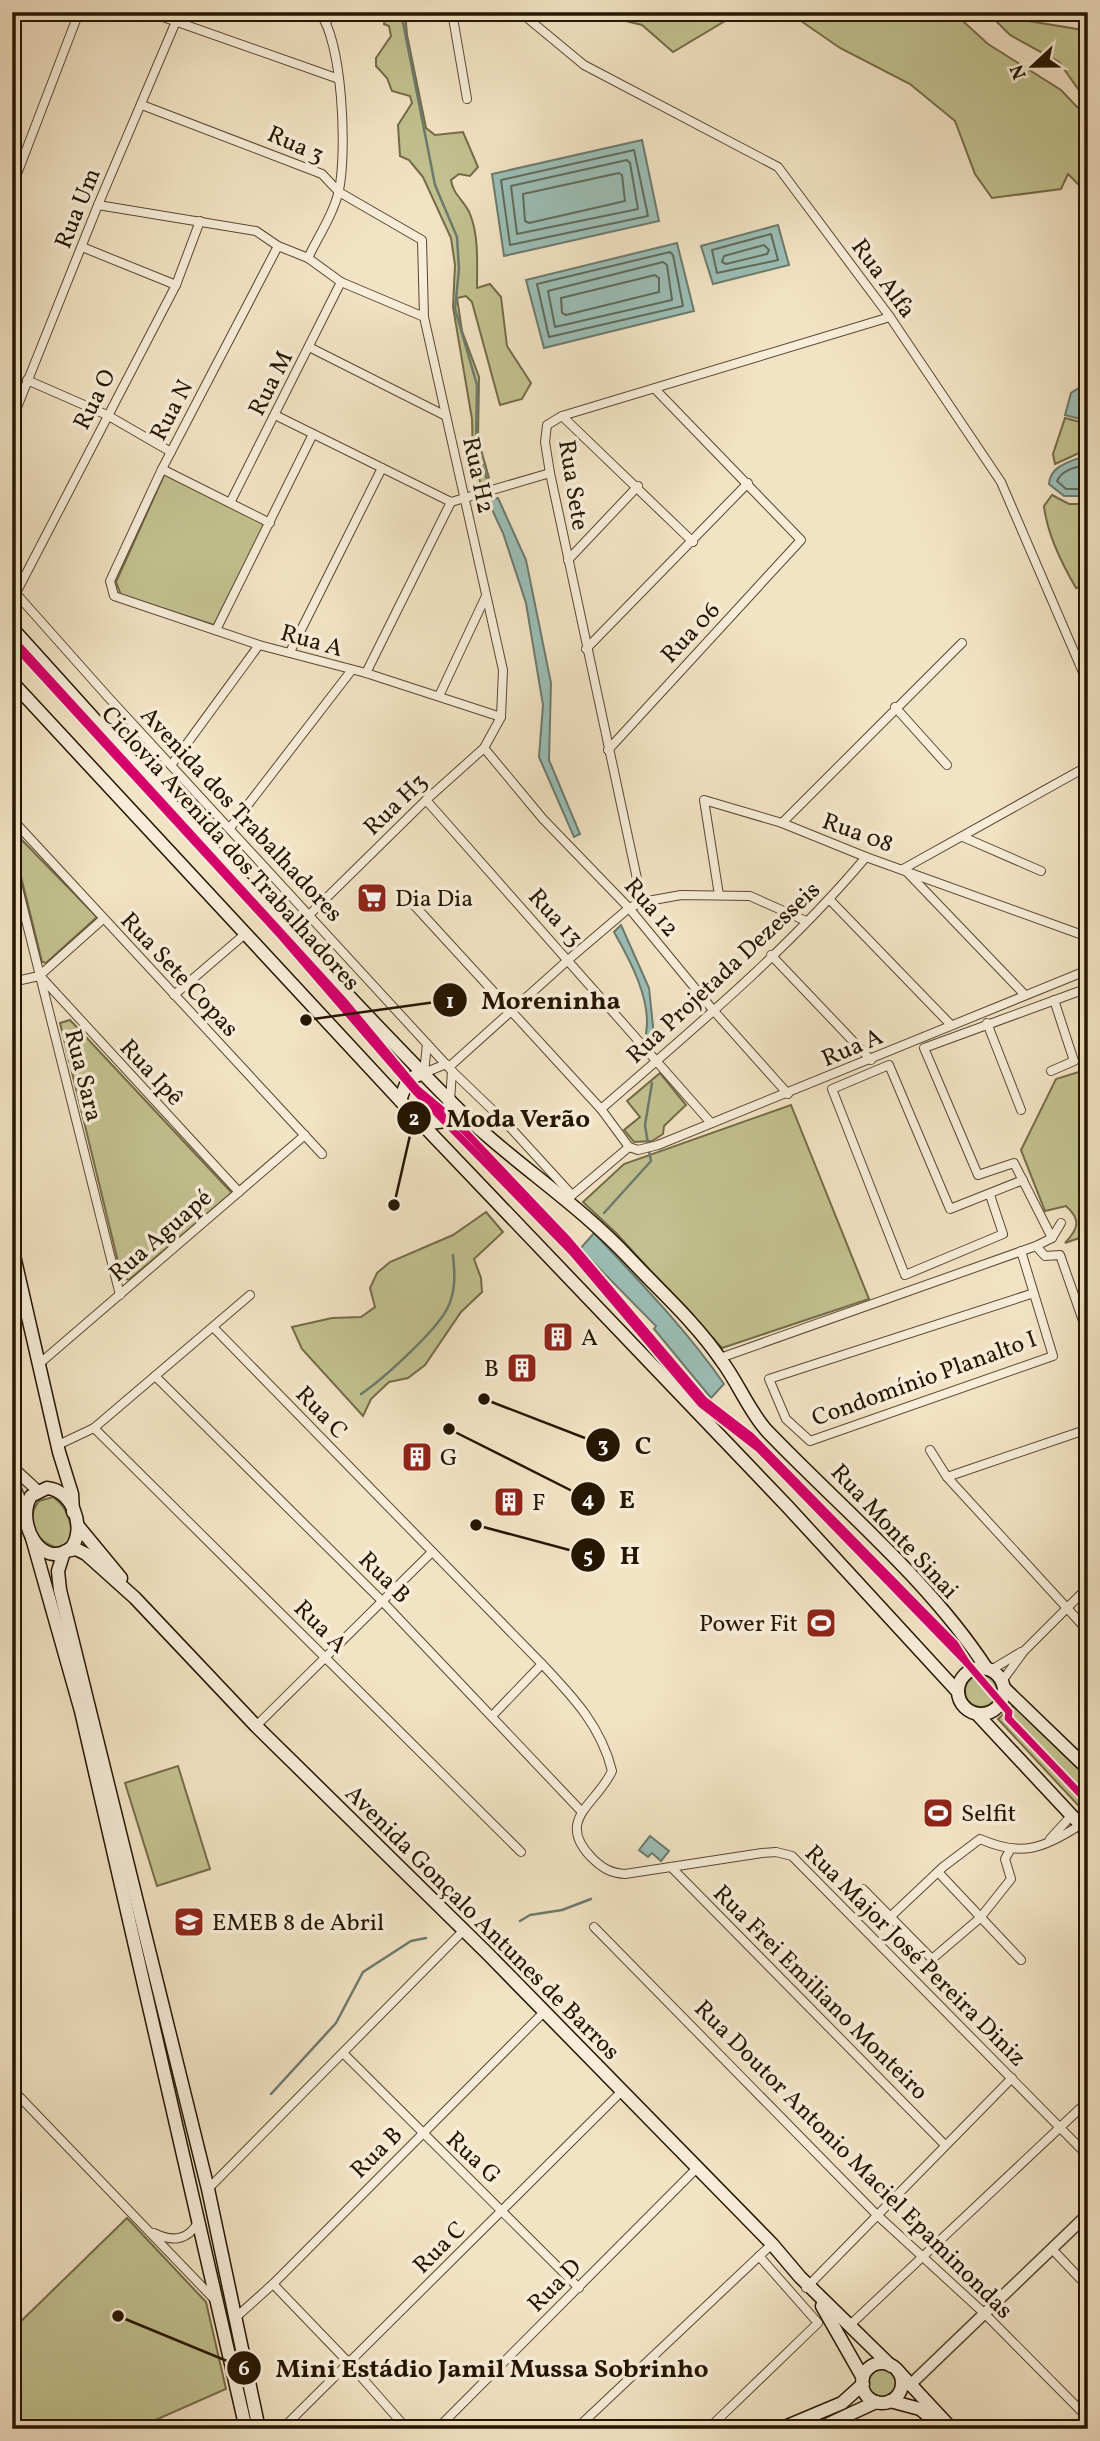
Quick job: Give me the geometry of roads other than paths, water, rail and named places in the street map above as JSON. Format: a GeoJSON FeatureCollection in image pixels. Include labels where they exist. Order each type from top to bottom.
{"type":"FeatureCollection","features":[{"type":"Feature","properties":{"kind":"main road"},"geometry":{"type":"LineString","coordinates":[[12,628],[219,858],[450,1101],[446,1121],[422,1124]]}},
{"type":"Feature","properties":{"kind":"main road"},"geometry":{"type":"LineString","coordinates":[[12,682],[422,1124],[787,1506],[958,1692],[962,1704],[977,1714],[1080,1825]]}},
{"type":"Feature","properties":{"kind":"main road"},"geometry":{"type":"LineString","coordinates":[[400,1100],[408,1079],[424,1073]]}},
{"type":"Feature","properties":{"kind":"main road","name":"Rua Monte Sinai"},"geometry":{"type":"LineString","coordinates":[[450,1101],[569,1199],[627,1256],[720,1358],[765,1429],[840,1501],[950,1620],[989,1670]]}},
{"type":"Feature","properties":{"kind":"main road"},"geometry":{"type":"LineString","coordinates":[[12,1247],[58,1448],[72,1494],[73,1512]]}},
{"type":"Feature","properties":{"kind":"main road"},"geometry":{"type":"LineString","coordinates":[[58,1448],[58,1472],[44,1490],[29,1500],[26,1513],[59,1624],[246,2429]]}},
{"type":"Feature","properties":{"kind":"main road"},"geometry":{"type":"LineString","coordinates":[[44,1490],[64,1494],[78,1526],[76,1541],[65,1552],[58,1565],[60,1590],[208,2189],[259,2429]]}},
{"type":"Feature","properties":{"kind":"main road","name":"Avenida Gonçalo Antunes de Barros"},"geometry":{"type":"LineString","coordinates":[[78,1526],[135,1598]]}},
{"type":"Feature","properties":{"kind":"main road"},"geometry":{"type":"LineString","coordinates":[[32,1538],[45,1552],[65,1552]]}},
{"type":"Feature","properties":{"kind":"main road","name":"Avenida Gonçalo Antunes de Barros"},"geometry":{"type":"LineString","coordinates":[[65,1552],[79,1549],[135,1598],[256,1726],[544,2012],[772,2244],[828,2312],[863,2381]]}},
{"type":"Feature","properties":{"kind":"main road"},"geometry":{"type":"LineString","coordinates":[[958,1692],[966,1674],[989,1670],[1088,1769]]}},
{"type":"Feature","properties":{"kind":"main road"},"geometry":{"type":"LineString","coordinates":[[977,1714],[988,1713],[998,1707],[1003,1698],[1003,1684]]}},
{"type":"Feature","properties":{"kind":"main road","name":"Avenida Gonçalo Antunes de Barros"},"geometry":{"type":"LineString","coordinates":[[805,2283],[893,2367],[906,2385],[949,2428]]}},
{"type":"Feature","properties":{"kind":"main road"},"geometry":{"type":"LineString","coordinates":[[780,2429],[842,2403],[874,2365],[893,2367]]}},
{"type":"Feature","properties":{"kind":"main road"},"geometry":{"type":"LineString","coordinates":[[863,2381],[867,2395],[876,2402]]}},
{"type":"Feature","properties":{"kind":"main road"},"geometry":{"type":"LineString","coordinates":[[818,2429],[835,2424],[876,2402],[890,2402],[906,2385]]}},
{"type":"Feature","properties":{"kind":"main road","name":"Avenida Gonçalo Antunes de Barros"},"geometry":{"type":"LineString","coordinates":[[890,2402],[919,2409],[949,2428]]}},
{"type":"Feature","properties":{"kind":"street"},"geometry":{"type":"LineString","coordinates":[[12,187],[79,12]]}},
{"type":"Feature","properties":{"kind":"street"},"geometry":{"type":"LineString","coordinates":[[149,12],[339,79]]}},
{"type":"Feature","properties":{"kind":"street","name":"Rua Um"},"geometry":{"type":"LineString","coordinates":[[12,420],[98,205],[180,12]]}},
{"type":"Feature","properties":{"kind":"street"},"geometry":{"type":"LineString","coordinates":[[308,258],[339,192],[344,143],[339,79],[327,21],[319,12]]}},
{"type":"Feature","properties":{"kind":"street"},"geometry":{"type":"LineString","coordinates":[[327,21],[333,12]]}},
{"type":"Feature","properties":{"kind":"street"},"geometry":{"type":"LineString","coordinates":[[452,12],[467,99]]}},
{"type":"Feature","properties":{"kind":"street","name":"Rua Alfa"},"geometry":{"type":"LineString","coordinates":[[520,12],[584,65],[778,167],[890,317],[1001,482],[1088,684]]}},
{"type":"Feature","properties":{"kind":"street","name":"Rua 3"},"geometry":{"type":"LineString","coordinates":[[142,105],[289,159],[322,174],[339,192],[422,240]]}},
{"type":"Feature","properties":{"kind":"street"},"geometry":{"type":"LineString","coordinates":[[98,205],[256,231],[278,246],[308,258],[341,282],[424,317]]}},
{"type":"Feature","properties":{"kind":"street","name":"Rua O"},"geometry":{"type":"LineString","coordinates":[[14,591],[176,285],[201,221]]}},
{"type":"Feature","properties":{"kind":"street","name":"Rua H2"},"geometry":{"type":"LineString","coordinates":[[422,240],[424,317],[503,670],[501,717]]}},
{"type":"Feature","properties":{"kind":"street","name":"Rua N"},"geometry":{"type":"LineString","coordinates":[[114,596],[110,581],[162,468],[278,246]]}},
{"type":"Feature","properties":{"kind":"street"},"geometry":{"type":"LineString","coordinates":[[82,247],[176,285]]}},
{"type":"Feature","properties":{"kind":"street","name":"Rua M"},"geometry":{"type":"LineString","coordinates":[[231,501],[341,282]]}},
{"type":"Feature","properties":{"kind":"street","name":"Rua Sete"},"geometry":{"type":"LineString","coordinates":[[642,902],[550,473],[545,442],[547,425],[562,416],[890,317]]}},
{"type":"Feature","properties":{"kind":"street"},"geometry":{"type":"LineString","coordinates":[[310,348],[446,416]]}},
{"type":"Feature","properties":{"kind":"street"},"geometry":{"type":"LineString","coordinates":[[27,380],[107,415],[171,452]]}},
{"type":"Feature","properties":{"kind":"street"},"geometry":{"type":"LineString","coordinates":[[586,649],[748,483],[655,389]]}},
{"type":"Feature","properties":{"kind":"street"},"geometry":{"type":"LineString","coordinates":[[275,415],[312,436],[451,502]]}},
{"type":"Feature","properties":{"kind":"street"},"geometry":{"type":"LineString","coordinates":[[562,416],[638,486],[693,542]]}},
{"type":"Feature","properties":{"kind":"street"},"geometry":{"type":"LineString","coordinates":[[216,629],[312,436]]}},
{"type":"Feature","properties":{"kind":"street"},"geometry":{"type":"LineString","coordinates":[[162,468],[270,523]]}},
{"type":"Feature","properties":{"kind":"street"},"geometry":{"type":"LineString","coordinates":[[290,652],[382,468]]}},
{"type":"Feature","properties":{"kind":"street"},"geometry":{"type":"LineString","coordinates":[[366,673],[451,502],[550,473]]}},
{"type":"Feature","properties":{"kind":"street","name":"Rua 06"},"geometry":{"type":"LineString","coordinates":[[608,750],[801,540],[748,483]]}},
{"type":"Feature","properties":{"kind":"street"},"geometry":{"type":"LineString","coordinates":[[568,560],[638,486]]}},
{"type":"Feature","properties":{"kind":"street","name":"Avenida dos Trabalhadores"},"geometry":{"type":"LineString","coordinates":[[14,591],[449,1068],[507,1124],[569,1199]]}},
{"type":"Feature","properties":{"kind":"street","name":"Rua A"},"geometry":{"type":"LineString","coordinates":[[114,596],[259,645],[366,673],[501,717]]}},
{"type":"Feature","properties":{"kind":"street"},"geometry":{"type":"LineString","coordinates":[[439,696],[485,598]]}},
{"type":"Feature","properties":{"kind":"street"},"geometry":{"type":"LineString","coordinates":[[782,823],[895,707],[962,643]]}},
{"type":"Feature","properties":{"kind":"street"},"geometry":{"type":"LineString","coordinates":[[172,764],[259,645]]}},
{"type":"Feature","properties":{"kind":"street"},"geometry":{"type":"LineString","coordinates":[[230,828],[351,671]]}},
{"type":"Feature","properties":{"kind":"street"},"geometry":{"type":"LineString","coordinates":[[895,707],[947,765]]}},
{"type":"Feature","properties":{"kind":"street","name":"Rua H3"},"geometry":{"type":"LineString","coordinates":[[309,915],[426,800],[484,748],[501,717]]}},
{"type":"Feature","properties":{"kind":"street","name":"Rua 12"},"geometry":{"type":"LineString","coordinates":[[484,748],[543,818],[629,908],[713,1010],[788,1094]]}},
{"type":"Feature","properties":{"kind":"street"},"geometry":{"type":"LineString","coordinates":[[1025,995],[904,869],[1088,766]]}},
{"type":"Feature","properties":{"kind":"street","name":"Rua 13"},"geometry":{"type":"LineString","coordinates":[[426,800],[711,1123]]}},
{"type":"Feature","properties":{"kind":"street","name":"Rua 08"},"geometry":{"type":"LineString","coordinates":[[719,895],[704,800],[782,823],[866,857],[1088,937]]}},
{"type":"Feature","properties":{"kind":"street","name":"Rua Sete Copas"},"geometry":{"type":"LineString","coordinates":[[12,818],[322,1154]]}},
{"type":"Feature","properties":{"kind":"street"},"geometry":{"type":"LineString","coordinates":[[963,837],[1041,872]]}},
{"type":"Feature","properties":{"kind":"street","name":"Rua Projetada Dezesseis"},"geometry":{"type":"LineString","coordinates":[[601,1110],[830,900],[866,857]]}},
{"type":"Feature","properties":{"kind":"street","name":"Rua Sara"},"geometry":{"type":"LineString","coordinates":[[12,864],[120,1295]]}},
{"type":"Feature","properties":{"kind":"street"},"geometry":{"type":"LineString","coordinates":[[427,1044],[424,1073],[449,1068],[568,960],[629,908],[642,902],[681,895],[750,896],[806,922]]}},
{"type":"Feature","properties":{"kind":"street"},"geometry":{"type":"LineString","coordinates":[[830,900],[951,1025]]}},
{"type":"Feature","properties":{"kind":"street"},"geometry":{"type":"LineString","coordinates":[[414,905],[601,1110],[629,1147],[569,1199]]}},
{"type":"Feature","properties":{"kind":"street"},"geometry":{"type":"LineString","coordinates":[[12,982],[39,975],[103,919]]}},
{"type":"Feature","properties":{"kind":"street"},"geometry":{"type":"LineString","coordinates":[[174,995],[244,934]]}},
{"type":"Feature","properties":{"kind":"street"},"geometry":{"type":"LineString","coordinates":[[771,955],[871,1060]]}},
{"type":"Feature","properties":{"kind":"street","name":"Rua A"},"geometry":{"type":"LineString","coordinates":[[629,1147],[638,1150],[658,1145],[1088,970]]}},
{"type":"Feature","properties":{"kind":"street","name":"Rua Ipê"},"geometry":{"type":"LineString","coordinates":[[39,975],[139,1088],[239,1192]]}},
{"type":"Feature","properties":{"kind":"street"},"geometry":{"type":"LineString","coordinates":[[1052,1238],[1014,1163],[978,1175],[924,1048],[1088,988]]}},
{"type":"Feature","properties":{"kind":"street"},"geometry":{"type":"LineString","coordinates":[[1051,1071],[1074,1061],[1054,1000]]}},
{"type":"Feature","properties":{"kind":"street"},"geometry":{"type":"LineString","coordinates":[[987,1023],[1021,1111]]}},
{"type":"Feature","properties":{"kind":"street"},"geometry":{"type":"LineString","coordinates":[[990,1195],[1003,1234],[905,1275],[832,1089],[889,1065],[950,1209],[1023,1180]]}},
{"type":"Feature","properties":{"kind":"street"},"geometry":{"type":"LineString","coordinates":[[449,1068],[450,1101]]}},
{"type":"Feature","properties":{"kind":"street","name":"Rua Aguapé"},"geometry":{"type":"LineString","coordinates":[[39,1364],[305,1135]]}},
{"type":"Feature","properties":{"kind":"street"},"geometry":{"type":"LineString","coordinates":[[720,1358],[1036,1246],[1052,1238],[1061,1223]]}},
{"type":"Feature","properties":{"kind":"street"},"geometry":{"type":"LineString","coordinates":[[1036,1246],[1045,1256],[1060,1255],[1088,1335]]}},
{"type":"Feature","properties":{"kind":"street","name":"Condomínio Planalto I"},"geometry":{"type":"LineString","coordinates":[[1021,1251],[1034,1293],[1053,1356],[810,1441],[786,1419],[769,1379],[1034,1293]]}},
{"type":"Feature","properties":{"kind":"street"},"geometry":{"type":"LineString","coordinates":[[58,1448],[94,1428],[250,1295]]}},
{"type":"Feature","properties":{"kind":"street","name":"Rua C"},"geometry":{"type":"LineString","coordinates":[[213,1327],[542,1664]]}},
{"type":"Feature","properties":{"kind":"street","name":"Rua B"},"geometry":{"type":"LineString","coordinates":[[155,1376],[382,1601],[493,1715],[582,1812]]}},
{"type":"Feature","properties":{"kind":"street","name":"Rua A"},"geometry":{"type":"LineString","coordinates":[[94,1428],[520,1852]]}},
{"type":"Feature","properties":{"kind":"street"},"geometry":{"type":"LineString","coordinates":[[947,1477],[1086,1430],[1088,1441]]}},
{"type":"Feature","properties":{"kind":"street"},"geometry":{"type":"LineString","coordinates":[[930,1450],[947,1477],[1088,1631]]}},
{"type":"Feature","properties":{"kind":"street"},"geometry":{"type":"LineString","coordinates":[[12,1467],[44,1490]]}},
{"type":"Feature","properties":{"kind":"street"},"geometry":{"type":"LineString","coordinates":[[12,1480],[26,1513]]}},
{"type":"Feature","properties":{"kind":"street"},"geometry":{"type":"LineString","coordinates":[[256,1726],[432,1552]]}},
{"type":"Feature","properties":{"kind":"street"},"geometry":{"type":"LineString","coordinates":[[1003,1684],[1024,1651],[1088,1587]]}},
{"type":"Feature","properties":{"kind":"street"},"geometry":{"type":"LineString","coordinates":[[989,1670],[1024,1651]]}},
{"type":"Feature","properties":{"kind":"street"},"geometry":{"type":"LineString","coordinates":[[493,1715],[542,1664],[590,1716],[607,1750],[612,1772],[582,1812]]}},
{"type":"Feature","properties":{"kind":"street","name":"Rua Major José Pereira Diniz"},"geometry":{"type":"LineString","coordinates":[[582,1812],[577,1822],[578,1839],[607,1871],[625,1874],[776,1852],[792,1856],[1088,2155]]}},
{"type":"Feature","properties":{"kind":"street"},"geometry":{"type":"LineString","coordinates":[[889,1918],[938,1872],[980,1839],[1002,1850],[1010,1850],[1047,1843],[1080,1825]]}},
{"type":"Feature","properties":{"kind":"street"},"geometry":{"type":"LineString","coordinates":[[863,1889],[932,1959],[980,1918],[1011,1879],[1005,1859],[1010,1850]]}},
{"type":"Feature","properties":{"kind":"street","name":"Rua Frei Emiliano Monteiro"},"geometry":{"type":"LineString","coordinates":[[670,1867],[945,2145]]}},
{"type":"Feature","properties":{"kind":"street"},"geometry":{"type":"LineString","coordinates":[[938,1872],[1021,1961]]}},
{"type":"Feature","properties":{"kind":"street","name":"Rua Doutor Antonio Maciel Epaminondas"},"geometry":{"type":"LineString","coordinates":[[594,1927],[876,2214],[985,2314],[1088,2418]]}},
{"type":"Feature","properties":{"kind":"street"},"geometry":{"type":"LineString","coordinates":[[208,2189],[463,1931]]}},
{"type":"Feature","properties":{"kind":"street","name":"Rua B"},"geometry":{"type":"LineString","coordinates":[[234,2319],[273,2284],[544,2012]]}},
{"type":"Feature","properties":{"kind":"street","name":"Rua G"},"geometry":{"type":"LineString","coordinates":[[343,2053],[421,2134],[579,2288]]}},
{"type":"Feature","properties":{"kind":"street"},"geometry":{"type":"LineString","coordinates":[[805,2283],[1012,2078]]}},
{"type":"Feature","properties":{"kind":"street"},"geometry":{"type":"LineString","coordinates":[[12,2089],[218,2303]]}},
{"type":"Feature","properties":{"kind":"street","name":"Rua C"},"geometry":{"type":"LineString","coordinates":[[282,2429],[622,2091]]}},
{"type":"Feature","properties":{"kind":"street"},"geometry":{"type":"LineString","coordinates":[[850,2325],[1088,2101]]}},
{"type":"Feature","properties":{"kind":"street","name":"Rua D"},"geometry":{"type":"LineString","coordinates":[[437,2429],[697,2168]]}},
{"type":"Feature","properties":{"kind":"street"},"geometry":{"type":"LineString","coordinates":[[906,2385],[985,2314],[1088,2214]]}},
{"type":"Feature","properties":{"kind":"street"},"geometry":{"type":"LineString","coordinates":[[148,2230],[163,2238],[181,2239],[190,2235],[199,2220]]}},
{"type":"Feature","properties":{"kind":"street"},"geometry":{"type":"LineString","coordinates":[[576,2429],[772,2244]]}},
{"type":"Feature","properties":{"kind":"street"},"geometry":{"type":"LineString","coordinates":[[1052,2249],[1088,2287]]}},
{"type":"Feature","properties":{"kind":"street"},"geometry":{"type":"LineString","coordinates":[[708,2429],[818,2323],[759,2256]]}},
{"type":"Feature","properties":{"kind":"street"},"geometry":{"type":"LineString","coordinates":[[273,2284],[349,2363],[407,2429]]}},
{"type":"Feature","properties":{"kind":"water"},"geometry":{"type":"Polygon","coordinates":[[[642,140],[659,221],[504,256],[492,174],[642,140]]]}},
{"type":"Feature","properties":{"kind":"water"},"geometry":{"type":"Polygon","coordinates":[[[778,225],[789,265],[713,284],[701,246],[778,225]]]}},
{"type":"Feature","properties":{"kind":"water"},"geometry":{"type":"Polygon","coordinates":[[[677,243],[694,311],[544,348],[526,280],[677,243]]]}},
{"type":"Feature","properties":{"kind":"water"},"geometry":{"type":"Polygon","coordinates":[[[1082,386],[1088,387],[1088,421],[1065,415],[1071,393],[1082,386]]]}},
{"type":"Feature","properties":{"kind":"water"},"geometry":{"type":"Polygon","coordinates":[[[1079,458],[1088,460],[1088,496],[1064,496],[1049,484],[1050,478],[1059,467],[1079,458]]]}},
{"type":"Feature","properties":{"kind":"water"},"geometry":{"type":"Polygon","coordinates":[[[498,498],[526,560],[551,683],[549,760],[580,834],[574,837],[539,757],[543,705],[526,603],[503,533],[488,501],[498,498]]]}},
{"type":"Feature","properties":{"kind":"water"},"geometry":{"type":"Polygon","coordinates":[[[621,925],[649,988],[655,1045],[646,1033],[643,994],[614,932],[621,925]]]}},
{"type":"Feature","properties":{"kind":"water"},"geometry":{"type":"Polygon","coordinates":[[[594,1233],[678,1325],[724,1384],[711,1398],[654,1329],[656,1326],[580,1249],[594,1233]]]}},
{"type":"Feature","properties":{"kind":"water"},"geometry":{"type":"Polygon","coordinates":[[[650,1836],[669,1851],[661,1861],[652,1853],[648,1857],[639,1850],[650,1836]]]}},
{"type":"Feature","properties":{"kind":"waterway"},"geometry":{"type":"LineString","coordinates":[[401,12],[435,185],[457,237],[459,269],[455,309],[477,385],[476,446],[490,488]]}},
{"type":"Feature","properties":{"kind":"waterway"},"geometry":{"type":"LineString","coordinates":[[648,1144],[645,1125],[652,1083]]}},
{"type":"Feature","properties":{"kind":"waterway"},"geometry":{"type":"LineString","coordinates":[[604,1213],[651,1161],[649,1151]]}},
{"type":"Feature","properties":{"kind":"waterway"},"geometry":{"type":"LineString","coordinates":[[361,1394],[407,1355],[441,1319],[450,1303],[453,1289],[453,1255]]}},
{"type":"Feature","properties":{"kind":"waterway"},"geometry":{"type":"LineString","coordinates":[[520,1921],[530,1915],[562,1910],[591,1899]]}},
{"type":"Feature","properties":{"kind":"waterway"},"geometry":{"type":"LineString","coordinates":[[271,2094],[336,2023],[363,1972],[411,1941],[426,1938]]}},
{"type":"Feature","properties":{"kind":"place","name":"Dia Dia"},"geometry":{"type":"Point","coordinates":[372,898]}},
{"type":"Feature","properties":{"kind":"place","name":"Moreninha"},"geometry":{"type":"Point","coordinates":[306,1020]}},
{"type":"Feature","properties":{"kind":"place","name":"Moda Verão"},"geometry":{"type":"Point","coordinates":[394,1205]}},
{"type":"Feature","properties":{"kind":"place","name":"A"},"geometry":{"type":"Point","coordinates":[558,1337]}},
{"type":"Feature","properties":{"kind":"place","name":"B"},"geometry":{"type":"Point","coordinates":[522,1368]}},
{"type":"Feature","properties":{"kind":"place","name":"C"},"geometry":{"type":"Point","coordinates":[484,1399]}},
{"type":"Feature","properties":{"kind":"place","name":"E"},"geometry":{"type":"Point","coordinates":[449,1429]}},
{"type":"Feature","properties":{"kind":"place","name":"G"},"geometry":{"type":"Point","coordinates":[417,1457]}},
{"type":"Feature","properties":{"kind":"place","name":"F"},"geometry":{"type":"Point","coordinates":[509,1502]}},
{"type":"Feature","properties":{"kind":"place","name":"H"},"geometry":{"type":"Point","coordinates":[476,1525]}},
{"type":"Feature","properties":{"kind":"place","name":"Power Fit"},"geometry":{"type":"Point","coordinates":[821,1623]}},
{"type":"Feature","properties":{"kind":"place","name":"Selfit"},"geometry":{"type":"Point","coordinates":[938,1813]}},
{"type":"Feature","properties":{"kind":"place","name":"EMEB 8 de Abril"},"geometry":{"type":"Point","coordinates":[189,1922]}},
{"type":"Feature","properties":{"kind":"place","name":"Mini Estádio Jamil Mussa Sobrinho"},"geometry":{"type":"Point","coordinates":[118,2316]}}]}
